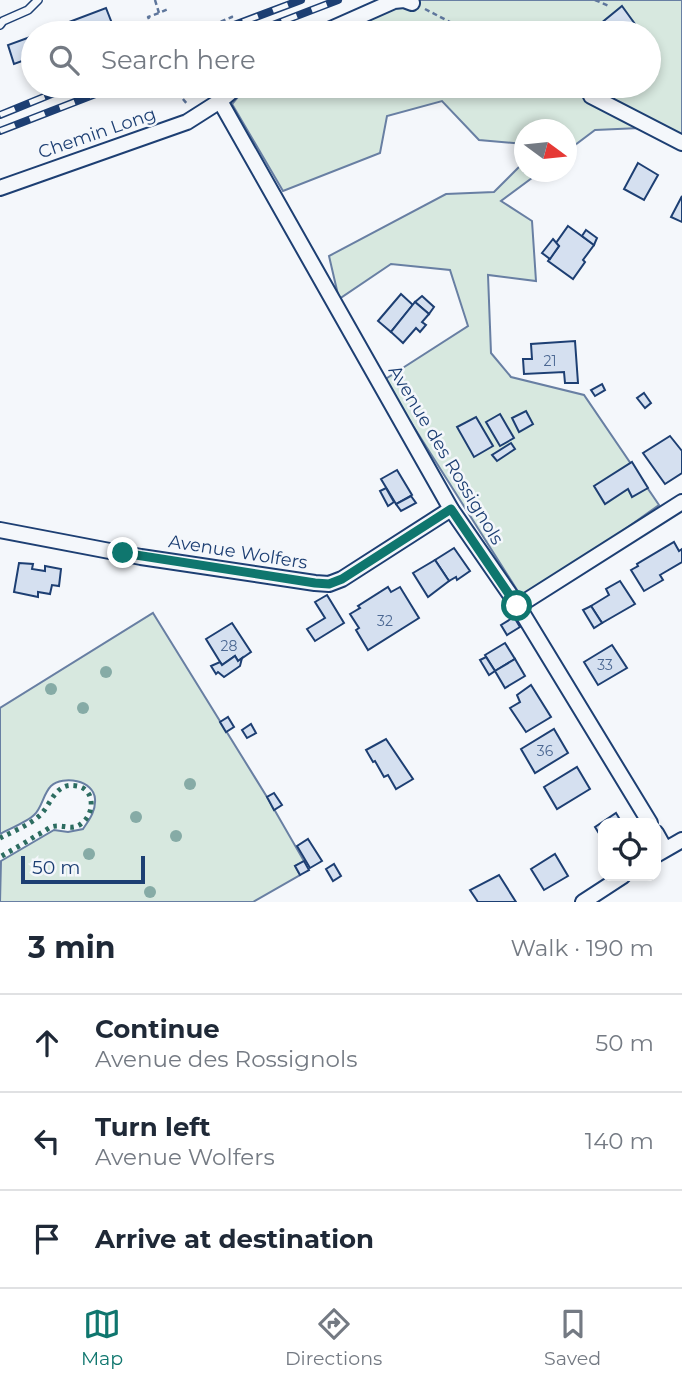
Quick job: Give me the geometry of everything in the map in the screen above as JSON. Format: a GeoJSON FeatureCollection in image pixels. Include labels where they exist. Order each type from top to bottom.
{"type":"FeatureCollection","features":[{"type":"Feature","properties":{"kind":"street"},"geometry":{"type":"LineString","coordinates":[[349,21],[394,1],[412,3]]}},
{"type":"Feature","properties":{"kind":"street","name":"Chemin Long"},"geometry":{"type":"LineString","coordinates":[[0,188],[187,122],[224,98]]}},
{"type":"Feature","properties":{"kind":"street"},"geometry":{"type":"LineString","coordinates":[[595,98],[682,142]]}},
{"type":"Feature","properties":{"kind":"street","name":"Avenue des Rossignols"},"geometry":{"type":"LineString","coordinates":[[220,101],[451,509],[517,606],[647,818]]}},
{"type":"Feature","properties":{"kind":"street"},"geometry":{"type":"LineString","coordinates":[[517,606],[682,502]]}},
{"type":"Feature","properties":{"kind":"street","name":"Avenue Wolfers"},"geometry":{"type":"LineString","coordinates":[[0,530],[141,556],[329,584],[342,579],[451,509]]}},
{"type":"Feature","properties":{"kind":"street"},"geometry":{"type":"LineString","coordinates":[[661,852],[682,840]]}},
{"type":"Feature","properties":{"kind":"street"},"geometry":{"type":"LineString","coordinates":[[583,902],[615,881]]}},
{"type":"Feature","properties":{"kind":"lane"},"geometry":{"type":"LineString","coordinates":[[0,25],[3,21],[28,10],[38,0]]}},
{"type":"Feature","properties":{"kind":"path"},"geometry":{"type":"LineString","coordinates":[[155,0],[159,13]]}},
{"type":"Feature","properties":{"kind":"path"},"geometry":{"type":"LineString","coordinates":[[595,0],[609,6]]}},
{"type":"Feature","properties":{"kind":"path"},"geometry":{"type":"LineString","coordinates":[[412,3],[447,21]]}},
{"type":"Feature","properties":{"kind":"path"},"geometry":{"type":"LineString","coordinates":[[149,19],[148,17],[168,9]]}},
{"type":"Feature","properties":{"kind":"path"},"geometry":{"type":"LineString","coordinates":[[224,21],[232,18],[230,13]]}},
{"type":"Feature","properties":{"kind":"path"},"geometry":{"type":"LineString","coordinates":[[182,98],[197,116]]}},
{"type":"Feature","properties":{"kind":"shaded area"},"geometry":{"type":"Polygon","coordinates":[[[417,0],[682,0],[682,151],[640,128],[595,130],[577,144],[577,119],[514,119],[514,143],[479,140],[442,101],[387,116],[380,153],[283,191],[232,104],[237,98],[661,98],[661,21],[358,21],[417,0]]]}},
{"type":"Feature","properties":{"kind":"shaded area"},"geometry":{"type":"Polygon","coordinates":[[[514,172],[514,182],[527,182],[501,201],[532,221],[536,281],[488,275],[491,353],[511,377],[584,395],[659,505],[524,601],[384,380],[468,326],[450,270],[391,264],[339,299],[329,256],[446,194],[494,192],[514,172]]]}},
{"type":"Feature","properties":{"kind":"shaded area"},"geometry":{"type":"Polygon","coordinates":[[[153,613],[304,861],[295,866],[300,875],[253,902],[0,902],[1,861],[54,830],[68,832],[83,829],[92,815],[95,799],[89,787],[77,781],[56,783],[48,789],[34,815],[0,834],[0,708],[153,613]]]}},
{"type":"Feature","properties":{"kind":"building"},"geometry":{"type":"Polygon","coordinates":[[[622,6],[633,21],[604,21],[622,6]]]}},
{"type":"Feature","properties":{"kind":"building"},"geometry":{"type":"Polygon","coordinates":[[[106,8],[111,21],[72,21],[106,8]]]}},
{"type":"Feature","properties":{"kind":"building"},"geometry":{"type":"Polygon","coordinates":[[[21,40],[21,61],[14,64],[8,45],[21,40]]]}},
{"type":"Feature","properties":{"kind":"building"},"geometry":{"type":"Polygon","coordinates":[[[638,163],[658,175],[644,200],[624,189],[638,163]]]}},
{"type":"Feature","properties":{"kind":"building"},"geometry":{"type":"Polygon","coordinates":[[[682,196],[682,222],[671,217],[682,196]]]}},
{"type":"Feature","properties":{"kind":"building"},"geometry":{"type":"Polygon","coordinates":[[[568,226],[594,245],[573,279],[548,261],[559,246],[556,243],[568,226]]]}},
{"type":"Feature","properties":{"kind":"building"},"geometry":{"type":"Polygon","coordinates":[[[586,230],[597,238],[594,245],[582,236],[586,230]]]}},
{"type":"Feature","properties":{"kind":"building"},"geometry":{"type":"Polygon","coordinates":[[[553,239],[559,246],[550,259],[542,253],[553,239]]]}},
{"type":"Feature","properties":{"kind":"building"},"geometry":{"type":"Polygon","coordinates":[[[401,294],[413,305],[391,332],[378,321],[401,294]]]}},
{"type":"Feature","properties":{"kind":"building"},"geometry":{"type":"Polygon","coordinates":[[[422,296],[434,307],[429,314],[415,302],[422,296]]]}},
{"type":"Feature","properties":{"kind":"building"},"geometry":{"type":"Polygon","coordinates":[[[415,302],[429,314],[422,322],[426,325],[420,332],[416,328],[403,343],[391,332],[415,302]]]}},
{"type":"Feature","properties":{"kind":"building"},"geometry":{"type":"Polygon","coordinates":[[[575,341],[578,383],[565,383],[564,372],[524,374],[523,359],[532,359],[531,344],[575,341]]]}},
{"type":"Feature","properties":{"kind":"building"},"geometry":{"type":"Polygon","coordinates":[[[602,384],[605,390],[595,396],[591,390],[602,384]]]}},
{"type":"Feature","properties":{"kind":"building"},"geometry":{"type":"Polygon","coordinates":[[[644,393],[651,403],[645,408],[637,398],[644,393]]]}},
{"type":"Feature","properties":{"kind":"building"},"geometry":{"type":"Polygon","coordinates":[[[526,411],[533,424],[519,432],[512,418],[526,411]]]}},
{"type":"Feature","properties":{"kind":"building"},"geometry":{"type":"Polygon","coordinates":[[[500,414],[514,438],[500,446],[486,422],[500,414]]]}},
{"type":"Feature","properties":{"kind":"building"},"geometry":{"type":"Polygon","coordinates":[[[476,417],[493,446],[474,457],[457,427],[476,417]]]}},
{"type":"Feature","properties":{"kind":"building"},"geometry":{"type":"Polygon","coordinates":[[[670,436],[682,451],[682,473],[665,484],[643,453],[670,436]]]}},
{"type":"Feature","properties":{"kind":"building"},"geometry":{"type":"Polygon","coordinates":[[[511,443],[515,449],[497,461],[492,455],[511,443]]]}},
{"type":"Feature","properties":{"kind":"building"},"geometry":{"type":"Polygon","coordinates":[[[632,462],[648,488],[632,497],[628,489],[605,504],[594,486],[632,462]]]}},
{"type":"Feature","properties":{"kind":"building"},"geometry":{"type":"Polygon","coordinates":[[[397,470],[412,495],[396,504],[381,479],[397,470]]]}},
{"type":"Feature","properties":{"kind":"building"},"geometry":{"type":"Polygon","coordinates":[[[386,488],[394,502],[388,506],[380,491],[386,488]]]}},
{"type":"Feature","properties":{"kind":"building"},"geometry":{"type":"Polygon","coordinates":[[[411,496],[416,503],[401,511],[396,504],[411,496]]]}},
{"type":"Feature","properties":{"kind":"building"},"geometry":{"type":"Polygon","coordinates":[[[674,542],[679,551],[682,549],[682,562],[660,575],[663,580],[644,591],[631,570],[674,542]]]}},
{"type":"Feature","properties":{"kind":"building"},"geometry":{"type":"Polygon","coordinates":[[[454,548],[470,571],[457,580],[456,577],[449,581],[435,560],[454,548]]]}},
{"type":"Feature","properties":{"kind":"building"},"geometry":{"type":"Polygon","coordinates":[[[435,560],[449,581],[428,597],[413,573],[435,560]]]}},
{"type":"Feature","properties":{"kind":"building"},"geometry":{"type":"Polygon","coordinates":[[[19,563],[33,564],[32,569],[45,571],[45,566],[61,569],[59,586],[52,585],[50,594],[38,592],[38,597],[14,592],[19,563]]]}},
{"type":"Feature","properties":{"kind":"building"},"geometry":{"type":"Polygon","coordinates":[[[620,581],[635,604],[602,623],[591,606],[609,595],[606,589],[620,581]]]}},
{"type":"Feature","properties":{"kind":"building"},"geometry":{"type":"Polygon","coordinates":[[[388,587],[391,592],[400,587],[419,618],[368,650],[350,614],[388,587]]]}},
{"type":"Feature","properties":{"kind":"building"},"geometry":{"type":"Polygon","coordinates":[[[327,595],[344,623],[315,641],[307,629],[325,618],[315,602],[327,595]]]}},
{"type":"Feature","properties":{"kind":"building"},"geometry":{"type":"Polygon","coordinates":[[[591,606],[602,623],[594,628],[583,610],[591,606]]]}},
{"type":"Feature","properties":{"kind":"building"},"geometry":{"type":"Polygon","coordinates":[[[514,617],[520,627],[507,635],[501,625],[514,617]]]}},
{"type":"Feature","properties":{"kind":"building"},"geometry":{"type":"Polygon","coordinates":[[[232,623],[251,652],[238,661],[235,656],[222,665],[206,639],[232,623]]]}},
{"type":"Feature","properties":{"kind":"building"},"geometry":{"type":"Polygon","coordinates":[[[505,643],[515,659],[495,671],[485,655],[505,643]]]}},
{"type":"Feature","properties":{"kind":"building"},"geometry":{"type":"Polygon","coordinates":[[[612,645],[627,668],[598,685],[584,662],[612,645]]]}},
{"type":"Feature","properties":{"kind":"building"},"geometry":{"type":"Polygon","coordinates":[[[235,656],[238,661],[242,658],[240,666],[224,677],[218,672],[216,674],[211,666],[220,662],[222,665],[235,656]]]}},
{"type":"Feature","properties":{"kind":"building"},"geometry":{"type":"Polygon","coordinates":[[[486,657],[495,671],[489,675],[480,660],[486,657]]]}},
{"type":"Feature","properties":{"kind":"building"},"geometry":{"type":"Polygon","coordinates":[[[515,659],[525,676],[505,688],[495,671],[515,659]]]}},
{"type":"Feature","properties":{"kind":"building"},"geometry":{"type":"Polygon","coordinates":[[[531,685],[551,717],[526,732],[510,708],[520,702],[517,695],[531,685]]]}},
{"type":"Feature","properties":{"kind":"building"},"geometry":{"type":"Polygon","coordinates":[[[228,717],[234,727],[226,732],[220,722],[228,717]]]}},
{"type":"Feature","properties":{"kind":"building"},"geometry":{"type":"Polygon","coordinates":[[[251,724],[256,733],[247,738],[242,730],[251,724]]]}},
{"type":"Feature","properties":{"kind":"building"},"geometry":{"type":"Polygon","coordinates":[[[554,729],[568,753],[535,773],[521,749],[554,729]]]}},
{"type":"Feature","properties":{"kind":"building"},"geometry":{"type":"Polygon","coordinates":[[[386,739],[413,779],[396,789],[388,775],[384,777],[366,750],[386,739]]]}},
{"type":"Feature","properties":{"kind":"building"},"geometry":{"type":"Polygon","coordinates":[[[577,767],[590,789],[557,809],[544,787],[577,767]]]}},
{"type":"Feature","properties":{"kind":"building"},"geometry":{"type":"Polygon","coordinates":[[[274,793],[282,805],[274,810],[267,797],[274,793]]]}},
{"type":"Feature","properties":{"kind":"building"},"geometry":{"type":"Polygon","coordinates":[[[308,839],[322,861],[310,868],[297,846],[308,839]]]}},
{"type":"Feature","properties":{"kind":"building"},"geometry":{"type":"Polygon","coordinates":[[[555,854],[568,876],[544,890],[531,869],[555,854]]]}},
{"type":"Feature","properties":{"kind":"building"},"geometry":{"type":"Polygon","coordinates":[[[304,861],[309,870],[300,875],[295,866],[304,861]]]}},
{"type":"Feature","properties":{"kind":"building"},"geometry":{"type":"Polygon","coordinates":[[[334,864],[341,876],[333,881],[326,869],[334,864]]]}},
{"type":"Feature","properties":{"kind":"building"},"geometry":{"type":"Polygon","coordinates":[[[499,875],[516,902],[478,902],[470,890],[499,875]]]}},
{"type":"Feature","properties":{"kind":"railway"},"geometry":{"type":"LineString","coordinates":[[245,21],[301,0]]}},
{"type":"Feature","properties":{"kind":"railway"},"geometry":{"type":"LineString","coordinates":[[283,21],[338,0]]}},
{"type":"Feature","properties":{"kind":"railway"},"geometry":{"type":"LineString","coordinates":[[0,115],[42,98]]}},
{"type":"Feature","properties":{"kind":"railway"},"geometry":{"type":"LineString","coordinates":[[0,131],[85,98]]}},
{"type":"Feature","properties":{"kind":"hedge"},"geometry":{"type":"LineString","coordinates":[[0,838],[38,817],[63,787],[77,786],[90,796],[91,808],[86,819],[78,826],[51,827],[0,857]]}},
{"type":"Feature","properties":{"kind":"route"},"geometry":{"type":"LineString","coordinates":[[123,553],[329,584],[342,579],[451,509],[517,606]]}}]}
